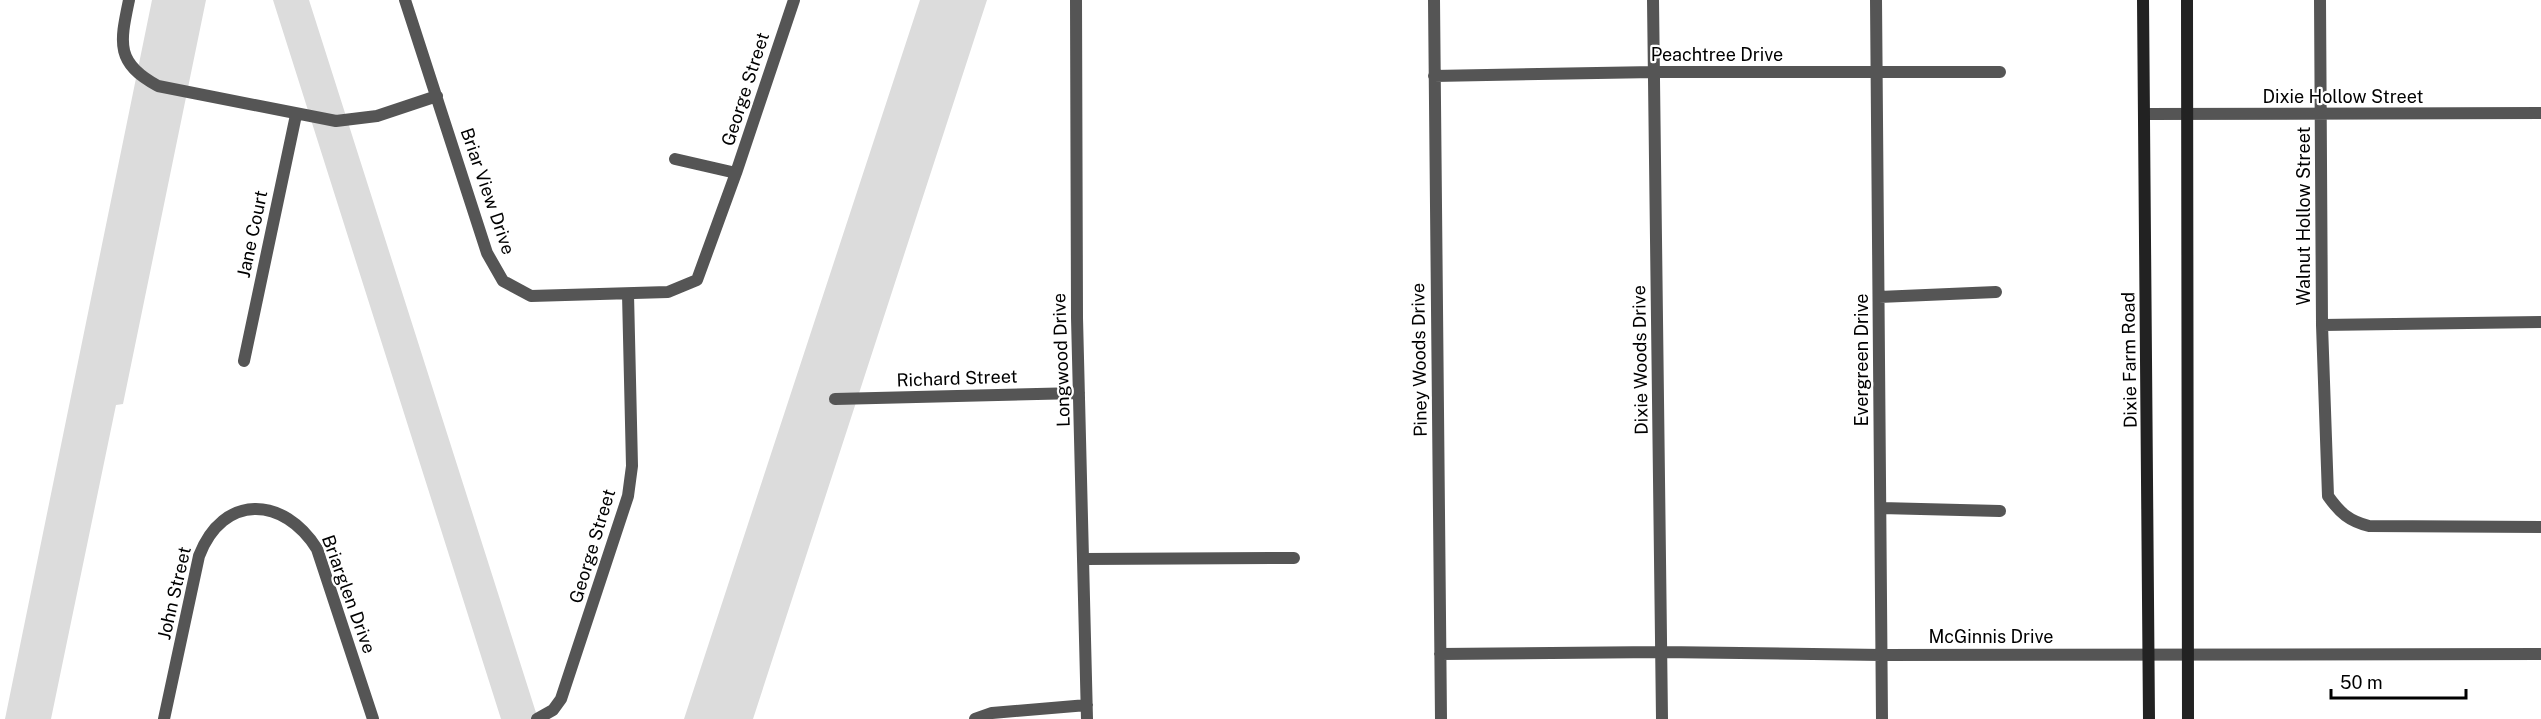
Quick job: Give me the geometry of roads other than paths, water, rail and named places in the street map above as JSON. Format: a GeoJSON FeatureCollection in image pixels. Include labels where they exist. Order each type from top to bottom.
{"type":"FeatureCollection","features":[{"type":"Feature","properties":{"kind":"main road","name":"Dixie Farm Road"},"geometry":{"type":"LineString","coordinates":[[2143,0],[2149,719]]}},
{"type":"Feature","properties":{"kind":"main road"},"geometry":{"type":"LineString","coordinates":[[2187,0],[2189,114],[2188,719]]}},
{"type":"Feature","properties":{"kind":"street"},"geometry":{"type":"LineString","coordinates":[[129,0],[121,39],[126,57],[139,76],[158,86],[296,115],[336,121],[377,116],[437,96]]}},
{"type":"Feature","properties":{"kind":"street","name":"Briar View Drive"},"geometry":{"type":"LineString","coordinates":[[405,0],[487,253],[503,281],[531,296],[668,292],[697,280],[706,256]]}},
{"type":"Feature","properties":{"kind":"street","name":"George Street"},"geometry":{"type":"LineString","coordinates":[[706,256],[794,0]]}},
{"type":"Feature","properties":{"kind":"street","name":"Longwood Drive"},"geometry":{"type":"LineString","coordinates":[[1076,0],[1074,104],[1088,719]]}},
{"type":"Feature","properties":{"kind":"street","name":"Piney Woods Drive"},"geometry":{"type":"LineString","coordinates":[[1434,0],[1441,719]]}},
{"type":"Feature","properties":{"kind":"street","name":"Dixie Woods Drive"},"geometry":{"type":"LineString","coordinates":[[1653,0],[1662,719]]}},
{"type":"Feature","properties":{"kind":"street","name":"Evergreen Drive"},"geometry":{"type":"LineString","coordinates":[[1876,0],[1882,719]]}},
{"type":"Feature","properties":{"kind":"street","name":"Walnut Hollow Street"},"geometry":{"type":"LineString","coordinates":[[2320,0],[2322,325],[2328,496],[2337,509],[2351,521],[2369,526],[2541,527]]}},
{"type":"Feature","properties":{"kind":"street","name":"Peachtree Drive"},"geometry":{"type":"LineString","coordinates":[[1434,76],[1655,72],[2000,72]]}},
{"type":"Feature","properties":{"kind":"street","name":"Dixie Hollow Street"},"geometry":{"type":"LineString","coordinates":[[2144,114],[2541,113]]}},
{"type":"Feature","properties":{"kind":"street","name":"Jane Court"},"geometry":{"type":"LineString","coordinates":[[244,361],[296,115]]}},
{"type":"Feature","properties":{"kind":"street"},"geometry":{"type":"LineString","coordinates":[[675,159],[736,173]]}},
{"type":"Feature","properties":{"kind":"street"},"geometry":{"type":"LineString","coordinates":[[1879,297],[1996,292]]}},
{"type":"Feature","properties":{"kind":"street","name":"George Street"},"geometry":{"type":"LineString","coordinates":[[537,719],[553,710],[564,693],[628,496],[632,466],[628,294]]}},
{"type":"Feature","properties":{"kind":"street"},"geometry":{"type":"LineString","coordinates":[[2322,325],[2541,322]]}},
{"type":"Feature","properties":{"kind":"street","name":"Richard Street"},"geometry":{"type":"LineString","coordinates":[[835,399],[1079,393]]}},
{"type":"Feature","properties":{"kind":"street","name":"John Street"},"geometry":{"type":"LineString","coordinates":[[164,719],[206,537],[235,512],[260,508]]}},
{"type":"Feature","properties":{"kind":"street","name":"Briarglen Drive"},"geometry":{"type":"LineString","coordinates":[[260,508],[288,517],[307,532],[317,549],[373,719]]}},
{"type":"Feature","properties":{"kind":"street"},"geometry":{"type":"LineString","coordinates":[[1881,508],[2000,511]]}},
{"type":"Feature","properties":{"kind":"street"},"geometry":{"type":"LineString","coordinates":[[1085,559],[1294,558]]}},
{"type":"Feature","properties":{"kind":"street","name":"McGinnis Drive"},"geometry":{"type":"LineString","coordinates":[[1440,654],[1661,652],[1882,655],[2541,654]]}},
{"type":"Feature","properties":{"kind":"street"},"geometry":{"type":"LineString","coordinates":[[975,719],[992,713],[1087,705]]}}]}
